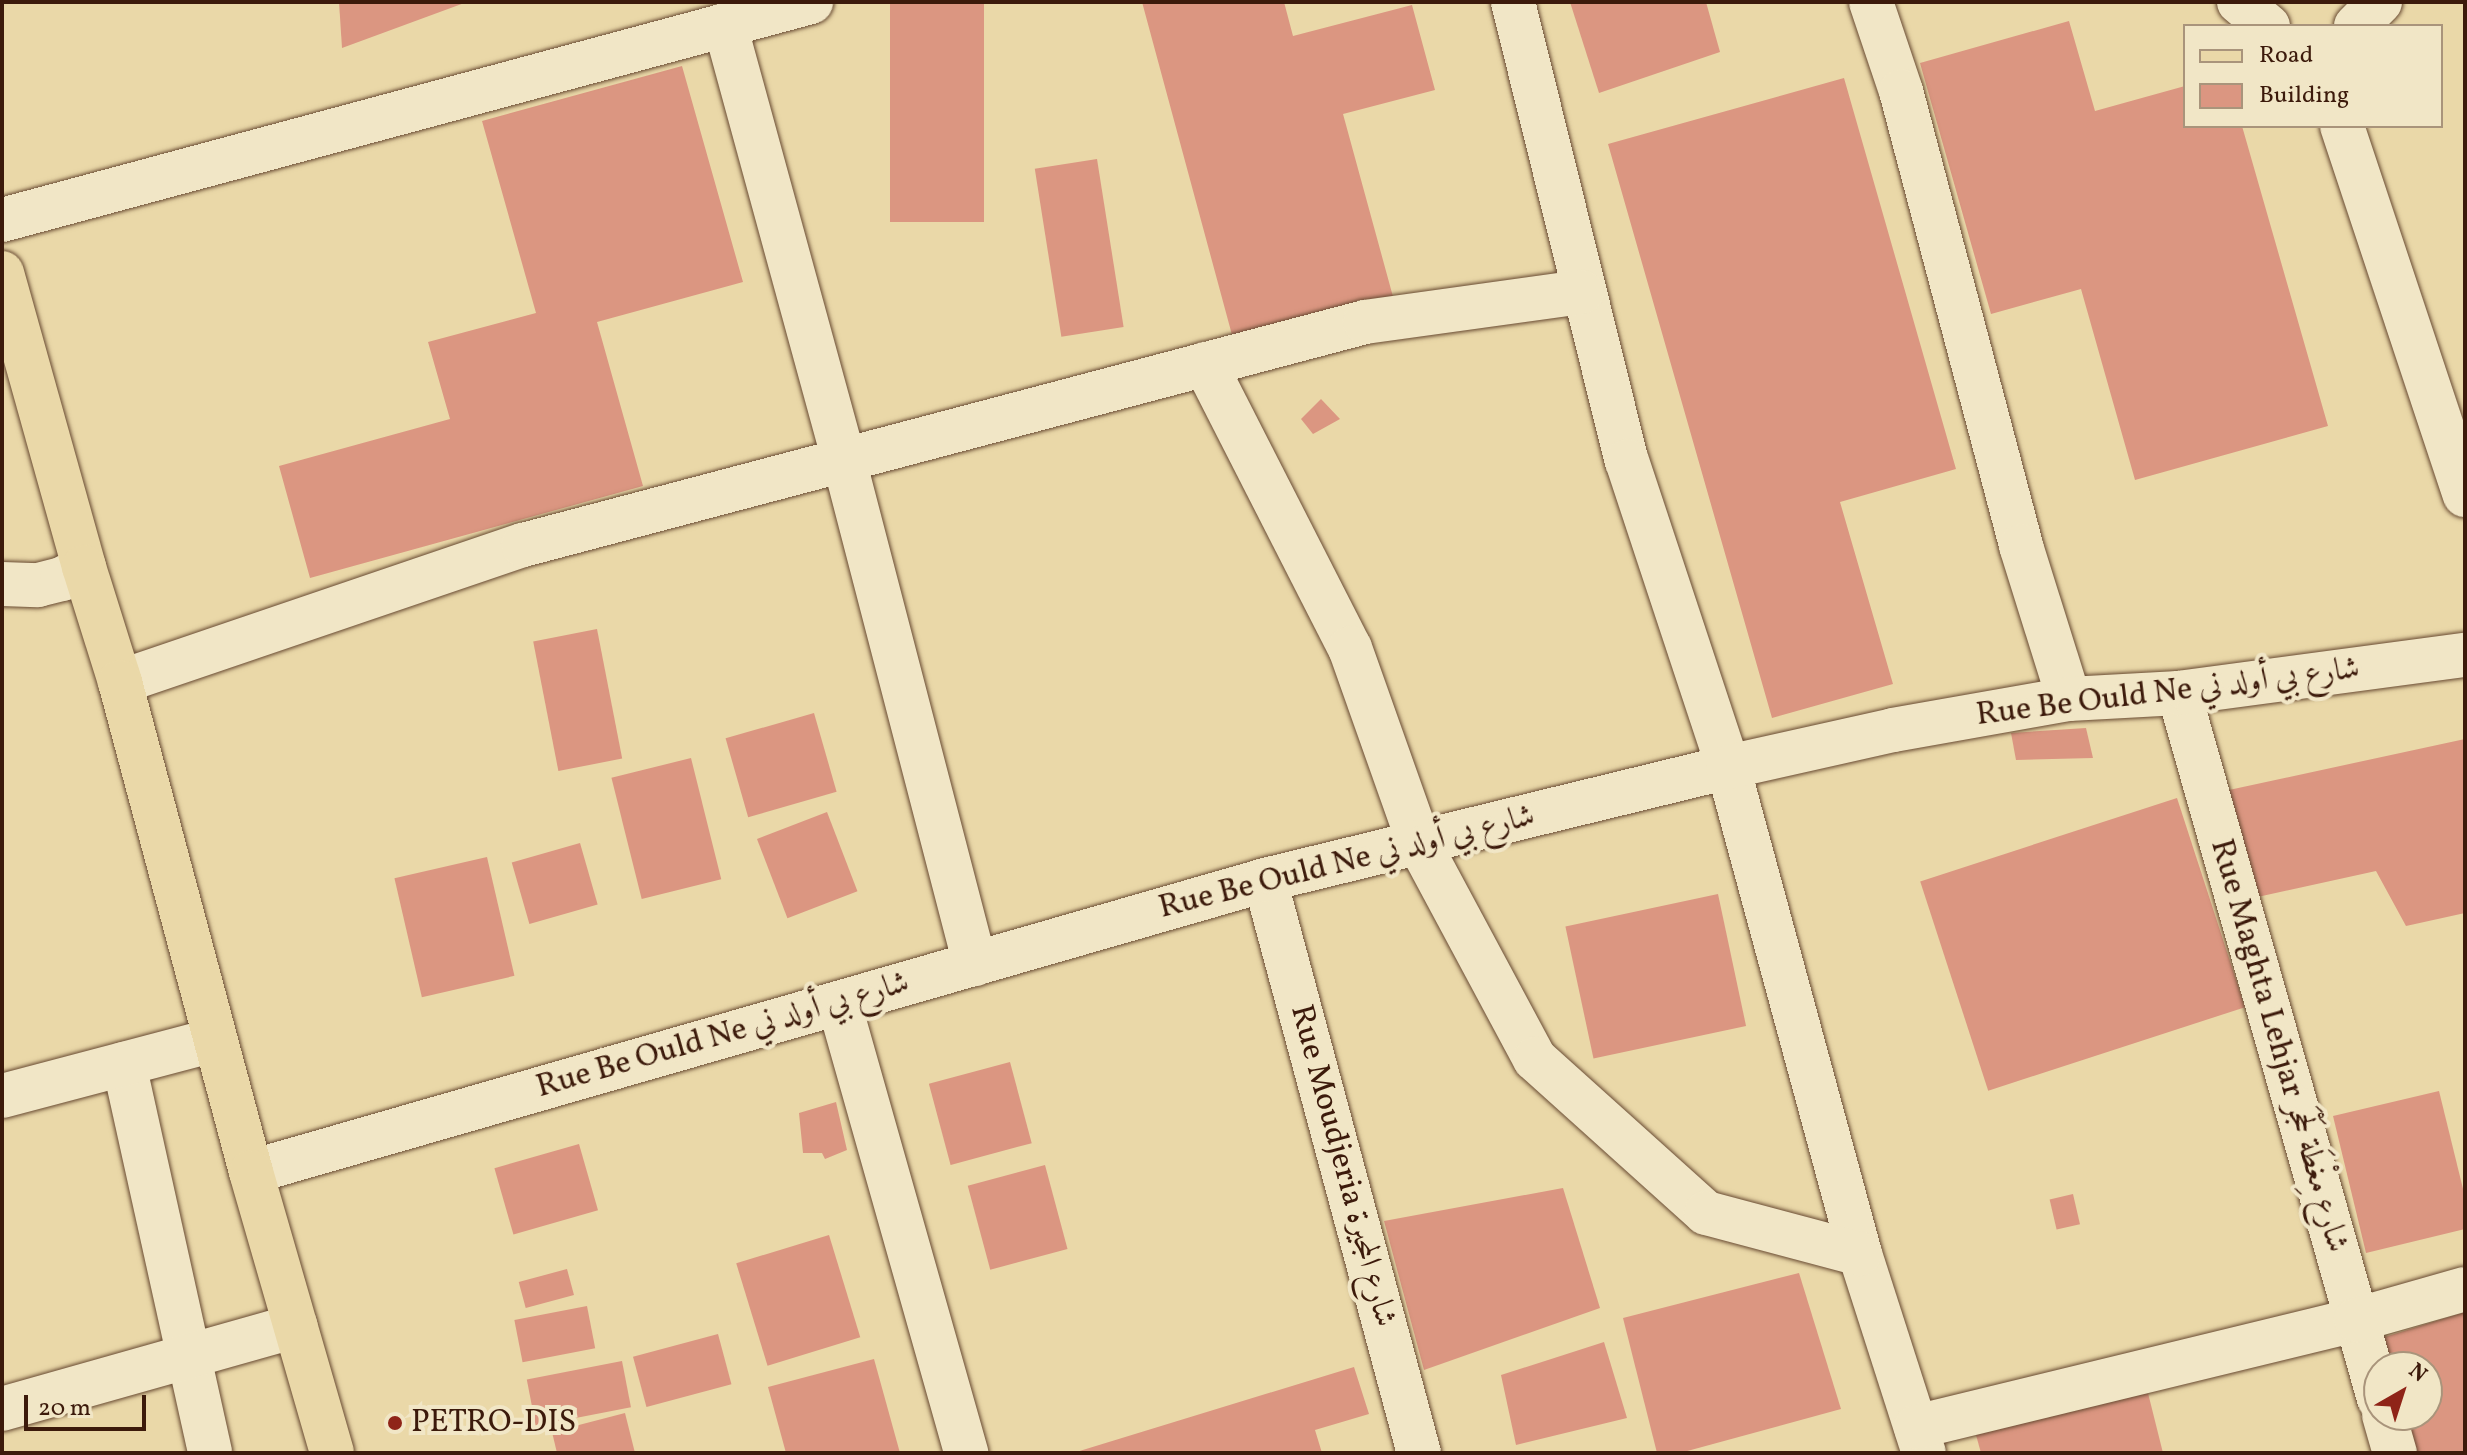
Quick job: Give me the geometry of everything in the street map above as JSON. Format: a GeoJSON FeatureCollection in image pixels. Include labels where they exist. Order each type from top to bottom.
{"type":"FeatureCollection","features":[{"type":"Feature","properties":{"kind":"main road"},"geometry":{"type":"LineString","coordinates":[[2,273],[84,567],[120,682],[214,1040],[332,1453]]}},
{"type":"Feature","properties":{"kind":"street"},"geometry":{"type":"LineString","coordinates":[[2,220],[811,2]]}},
{"type":"Feature","properties":{"kind":"street"},"geometry":{"type":"LineString","coordinates":[[1513,2],[1582,292],[1627,461],[1728,767],[1860,1254],[1920,1440],[2465,1289]]}},
{"type":"Feature","properties":{"kind":"street"},"geometry":{"type":"LineString","coordinates":[[1871,2],[1901,91],[2021,546],[2069,699]]}},
{"type":"Feature","properties":{"kind":"street"},"geometry":{"type":"LineString","coordinates":[[2239,2],[2266,24]]}},
{"type":"Feature","properties":{"kind":"street"},"geometry":{"type":"LineString","coordinates":[[2358,24],[2380,2]]}},
{"type":"Feature","properties":{"kind":"street"},"geometry":{"type":"LineString","coordinates":[[725,25],[844,460],[975,964]]}},
{"type":"Feature","properties":{"kind":"street"},"geometry":{"type":"LineString","coordinates":[[2343,128],[2465,495]]}},
{"type":"Feature","properties":{"kind":"street"},"geometry":{"type":"LineString","coordinates":[[120,682],[523,545],[1365,322],[1582,292]]}},
{"type":"Feature","properties":{"kind":"street"},"geometry":{"type":"LineString","coordinates":[[1205,364],[1350,648],[1419,843],[1535,1059],[1706,1213],[1860,1254]]}},
{"type":"Feature","properties":{"kind":"street"},"geometry":{"type":"LineString","coordinates":[[2,584],[38,585],[84,567]]}},
{"type":"Feature","properties":{"kind":"street","name":"Rue Be Ould Ne شارع بي أولد ني"},"geometry":{"type":"LineString","coordinates":[[251,1172],[1265,880],[1728,767],[1893,730],[2069,699],[2179,693],[2465,655]]}},
{"type":"Feature","properties":{"kind":"street","name":"Rue Maghta Lehjar شارع مِغْطَة لَحْجَر"},"geometry":{"type":"LineString","coordinates":[[2179,693],[2365,1351]]}},
{"type":"Feature","properties":{"kind":"street","name":"Rue Moudjeria شارع المجيرة"},"geometry":{"type":"LineString","coordinates":[[1265,880],[1419,1453]]}},
{"type":"Feature","properties":{"kind":"street"},"geometry":{"type":"LineString","coordinates":[[839,1003],[966,1453]]}},
{"type":"Feature","properties":{"kind":"street"},"geometry":{"type":"LineString","coordinates":[[2,1096],[214,1040]]}},
{"type":"Feature","properties":{"kind":"street"},"geometry":{"type":"LineString","coordinates":[[124,1064],[210,1453]]}},
{"type":"Feature","properties":{"kind":"street"},"geometry":{"type":"LineString","coordinates":[[2,1409],[296,1326]]}},
{"type":"Feature","properties":{"kind":"street"},"geometry":{"type":"LineString","coordinates":[[2389,1431],[2395,1453]]}},
{"type":"Feature","properties":{"kind":"building"},"geometry":{"type":"Polygon","coordinates":[[[339,2],[467,2],[342,48],[339,2]]]}},
{"type":"Feature","properties":{"kind":"building"},"geometry":{"type":"Polygon","coordinates":[[[890,2],[984,2],[984,222],[890,222],[890,2]]]}},
{"type":"Feature","properties":{"kind":"building"},"geometry":{"type":"Polygon","coordinates":[[[1142,2],[1284,2],[1293,36],[1412,5],[1435,90],[1343,114],[1395,304],[1235,346],[1142,2]]]}},
{"type":"Feature","properties":{"kind":"building"},"geometry":{"type":"Polygon","coordinates":[[[1570,2],[1706,2],[1720,52],[1599,93],[1570,2]]]}},
{"type":"Feature","properties":{"kind":"building"},"geometry":{"type":"Polygon","coordinates":[[[2069,21],[2095,111],[2183,87],[2183,128],[2243,128],[2328,426],[2135,480],[2081,289],[1991,314],[1920,63],[2069,21]]]}},
{"type":"Feature","properties":{"kind":"building"},"geometry":{"type":"Polygon","coordinates":[[[682,66],[743,282],[597,322],[643,486],[310,578],[279,466],[450,419],[428,342],[536,313],[482,121],[682,66]]]}},
{"type":"Feature","properties":{"kind":"building"},"geometry":{"type":"Polygon","coordinates":[[[1844,78],[1956,469],[1840,502],[1893,684],[1772,718],[1608,144],[1844,78]]]}},
{"type":"Feature","properties":{"kind":"building"},"geometry":{"type":"Polygon","coordinates":[[[1097,159],[1124,327],[1061,337],[1035,169],[1097,159]]]}},
{"type":"Feature","properties":{"kind":"building"},"geometry":{"type":"Polygon","coordinates":[[[1321,399],[1340,419],[1313,434],[1301,419],[1321,399]]]}},
{"type":"Feature","properties":{"kind":"building"},"geometry":{"type":"Polygon","coordinates":[[[597,629],[622,759],[558,771],[533,641],[597,629]]]}},
{"type":"Feature","properties":{"kind":"building"},"geometry":{"type":"Polygon","coordinates":[[[814,713],[837,792],[748,817],[726,738],[814,713]]]}},
{"type":"Feature","properties":{"kind":"building"},"geometry":{"type":"Polygon","coordinates":[[[2086,728],[2093,758],[2016,760],[2011,733],[2086,728]]]}},
{"type":"Feature","properties":{"kind":"building"},"geometry":{"type":"Polygon","coordinates":[[[2465,739],[2465,913],[2406,926],[2376,871],[2253,898],[2229,790],[2465,739]]]}},
{"type":"Feature","properties":{"kind":"building"},"geometry":{"type":"Polygon","coordinates":[[[691,758],[721,879],[642,899],[611,778],[691,758]]]}},
{"type":"Feature","properties":{"kind":"building"},"geometry":{"type":"Polygon","coordinates":[[[2177,798],[2245,1007],[1988,1091],[1920,881],[2177,798]]]}},
{"type":"Feature","properties":{"kind":"building"},"geometry":{"type":"Polygon","coordinates":[[[827,812],[857,891],[787,918],[757,839],[827,812]]]}},
{"type":"Feature","properties":{"kind":"building"},"geometry":{"type":"Polygon","coordinates":[[[580,843],[598,905],[529,924],[512,863],[580,843]]]}},
{"type":"Feature","properties":{"kind":"building"},"geometry":{"type":"Polygon","coordinates":[[[487,857],[514,976],[422,997],[394,878],[487,857]]]}},
{"type":"Feature","properties":{"kind":"building"},"geometry":{"type":"Polygon","coordinates":[[[1718,894],[1746,1026],[1593,1058],[1565,926],[1718,894]]]}},
{"type":"Feature","properties":{"kind":"building"},"geometry":{"type":"Polygon","coordinates":[[[1010,1062],[1032,1143],[951,1165],[929,1084],[1010,1062]]]}},
{"type":"Feature","properties":{"kind":"building"},"geometry":{"type":"Polygon","coordinates":[[[2439,1091],[2465,1197],[2465,1229],[2366,1253],[2333,1116],[2439,1091]]]}},
{"type":"Feature","properties":{"kind":"building"},"geometry":{"type":"Polygon","coordinates":[[[836,1102],[847,1150],[825,1159],[822,1153],[803,1153],[799,1113],[836,1102]]]}},
{"type":"Feature","properties":{"kind":"building"},"geometry":{"type":"Polygon","coordinates":[[[579,1144],[598,1210],[513,1235],[494,1168],[579,1144]]]}},
{"type":"Feature","properties":{"kind":"building"},"geometry":{"type":"Polygon","coordinates":[[[1045,1165],[1068,1249],[990,1270],[968,1186],[1045,1165]]]}},
{"type":"Feature","properties":{"kind":"building"},"geometry":{"type":"Polygon","coordinates":[[[1563,1188],[1600,1308],[1424,1370],[1384,1221],[1563,1188]]]}},
{"type":"Feature","properties":{"kind":"building"},"geometry":{"type":"Polygon","coordinates":[[[2073,1194],[2080,1224],[2057,1230],[2050,1199],[2073,1194]]]}},
{"type":"Feature","properties":{"kind":"building"},"geometry":{"type":"Polygon","coordinates":[[[829,1235],[860,1337],[768,1366],[736,1263],[829,1235]]]}},
{"type":"Feature","properties":{"kind":"building"},"geometry":{"type":"Polygon","coordinates":[[[567,1269],[574,1295],[526,1308],[519,1282],[567,1269]]]}},
{"type":"Feature","properties":{"kind":"building"},"geometry":{"type":"Polygon","coordinates":[[[1799,1273],[1841,1409],[1680,1453],[1657,1453],[1623,1318],[1799,1273]]]}},
{"type":"Feature","properties":{"kind":"building"},"geometry":{"type":"Polygon","coordinates":[[[587,1306],[595,1348],[523,1362],[514,1320],[587,1306]]]}},
{"type":"Feature","properties":{"kind":"building"},"geometry":{"type":"Polygon","coordinates":[[[2465,1312],[2465,1453],[2412,1453],[2405,1431],[2443,1431],[2443,1351],[2379,1351],[2375,1340],[2465,1312]]]}},
{"type":"Feature","properties":{"kind":"building"},"geometry":{"type":"Polygon","coordinates":[[[718,1334],[731,1384],[646,1407],[633,1357],[718,1334]]]}},
{"type":"Feature","properties":{"kind":"building"},"geometry":{"type":"Polygon","coordinates":[[[1604,1342],[1627,1418],[1516,1445],[1501,1375],[1604,1342]]]}},
{"type":"Feature","properties":{"kind":"building"},"geometry":{"type":"Polygon","coordinates":[[[874,1359],[900,1453],[786,1453],[768,1387],[874,1359]]]}},
{"type":"Feature","properties":{"kind":"building"},"geometry":{"type":"Polygon","coordinates":[[[622,1361],[631,1407],[536,1426],[527,1380],[622,1361]]]}},
{"type":"Feature","properties":{"kind":"building"},"geometry":{"type":"Polygon","coordinates":[[[1354,1367],[1369,1414],[1315,1430],[1322,1453],[1073,1453],[1354,1367]]]}},
{"type":"Feature","properties":{"kind":"building"},"geometry":{"type":"Polygon","coordinates":[[[2148,1393],[2163,1453],[1981,1453],[1976,1435],[2148,1393]]]}},
{"type":"Feature","properties":{"kind":"building"},"geometry":{"type":"Polygon","coordinates":[[[625,1413],[635,1453],[557,1453],[552,1432],[625,1413]]]}},
{"type":"Feature","properties":{"kind":"place","name":"PETRO-DIS"},"geometry":{"type":"Point","coordinates":[395,1423]}}]}
